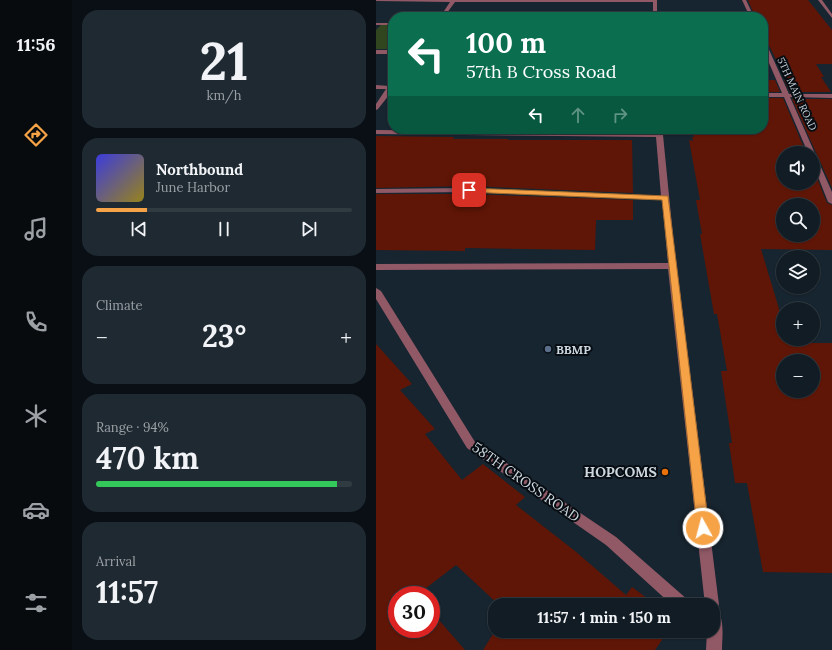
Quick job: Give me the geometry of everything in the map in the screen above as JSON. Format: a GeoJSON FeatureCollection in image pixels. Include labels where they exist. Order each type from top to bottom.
{"type":"FeatureCollection","features":[{"type":"Feature","properties":{"kind":"street"},"geometry":{"type":"LineString","coordinates":[[376,0],[655,1],[655,12]]}},
{"type":"Feature","properties":{"kind":"street"},"geometry":{"type":"LineString","coordinates":[[744,0],[750,12]]}},
{"type":"Feature","properties":{"kind":"street"},"geometry":{"type":"LineString","coordinates":[[820,0],[832,17]]}},
{"type":"Feature","properties":{"kind":"street"},"geometry":{"type":"LineString","coordinates":[[446,12],[454,1]]}},
{"type":"Feature","properties":{"kind":"street"},"geometry":{"type":"LineString","coordinates":[[376,24],[388,24]]}},
{"type":"Feature","properties":{"kind":"street"},"geometry":{"type":"LineString","coordinates":[[376,52],[388,52]]}},
{"type":"Feature","properties":{"kind":"street","name":"5TH MAIN ROAD"},"geometry":{"type":"LineString","coordinates":[[768,55],[809,146]]}},
{"type":"Feature","properties":{"kind":"street"},"geometry":{"type":"LineString","coordinates":[[376,87],[388,86]]}},
{"type":"Feature","properties":{"kind":"street"},"geometry":{"type":"LineString","coordinates":[[376,108],[388,92]]}},
{"type":"Feature","properties":{"kind":"street"},"geometry":{"type":"LineString","coordinates":[[768,95],[832,96]]}},
{"type":"Feature","properties":{"kind":"street"},"geometry":{"type":"LineString","coordinates":[[376,132],[388,132]]}},
{"type":"Feature","properties":{"kind":"street"},"geometry":{"type":"LineString","coordinates":[[659,134],[672,266],[711,598]]}},
{"type":"Feature","properties":{"kind":"street","name":"5TH MAIN ROAD"},"geometry":{"type":"LineString","coordinates":[[820,172],[832,202]]}},
{"type":"Feature","properties":{"kind":"street"},"geometry":{"type":"LineString","coordinates":[[376,191],[469,190],[665,198]]}},
{"type":"Feature","properties":{"kind":"street"},"geometry":{"type":"LineString","coordinates":[[376,268],[672,266]]}},
{"type":"Feature","properties":{"kind":"street","name":"58TH CROSS ROAD"},"geometry":{"type":"LineString","coordinates":[[376,291],[471,445],[611,541],[675,598]]}},
{"type":"Feature","properties":{"kind":"street"},"geometry":{"type":"LineString","coordinates":[[714,638],[714,650]]}},
{"type":"Feature","properties":{"kind":"green space"},"geometry":{"type":"Polygon","coordinates":[[[381,25],[388,25],[388,49],[376,49],[376,30],[381,25]]]}},
{"type":"Feature","properties":{"kind":"building"},"geometry":{"type":"Polygon","coordinates":[[[748,0],[808,0],[832,30],[832,64],[816,64],[824,77],[821,77],[831,92],[790,92],[784,80],[786,80],[768,43],[768,12],[753,12],[748,0]]]}},
{"type":"Feature","properties":{"kind":"building"},"geometry":{"type":"Polygon","coordinates":[[[768,80],[775,80],[780,92],[768,92],[768,80]]]}},
{"type":"Feature","properties":{"kind":"building"},"geometry":{"type":"Polygon","coordinates":[[[768,98],[783,98],[803,146],[776,146],[776,190],[820,190],[820,186],[827,203],[832,205],[832,250],[761,249],[777,302],[776,346],[820,346],[820,343],[832,343],[832,573],[763,572],[747,483],[735,483],[729,443],[732,443],[721,371],[727,371],[717,314],[714,314],[700,234],[702,234],[696,200],[700,200],[689,140],[693,141],[692,137],[694,137],[693,134],[768,134],[768,98]]]}},
{"type":"Feature","properties":{"kind":"building"},"geometry":{"type":"Polygon","coordinates":[[[792,99],[832,99],[832,188],[820,161],[820,146],[813,146],[792,99]]]}},
{"type":"Feature","properties":{"kind":"building"},"geometry":{"type":"Polygon","coordinates":[[[376,136],[454,137],[453,139],[508,140],[632,140],[633,193],[469,186],[376,188],[376,136]]]}},
{"type":"Feature","properties":{"kind":"building"},"geometry":{"type":"Polygon","coordinates":[[[376,194],[469,194],[633,200],[633,220],[596,220],[595,250],[465,248],[465,251],[376,250],[376,194]]]}},
{"type":"Feature","properties":{"kind":"building"},"geometry":{"type":"Polygon","coordinates":[[[376,344],[412,384],[400,390],[435,429],[425,434],[462,480],[483,464],[525,497],[516,505],[575,551],[626,595],[632,587],[647,598],[491,598],[456,565],[429,586],[388,586],[388,638],[440,638],[440,621],[465,650],[376,650],[376,344]]]}},
{"type":"Feature","properties":{"kind":"building"},"geometry":{"type":"Polygon","coordinates":[[[491,638],[663,638],[655,650],[483,650],[491,638]]]}},
{"type":"Feature","properties":{"kind":"place","name":"BBMP"},"geometry":{"type":"Point","coordinates":[548,349]}},
{"type":"Feature","properties":{"kind":"place","name":"HOPCOMS"},"geometry":{"type":"Point","coordinates":[665,472]}},
{"type":"Feature","properties":{"kind":"route"},"geometry":{"type":"LineString","coordinates":[[469,190],[665,198],[703,528]]}}]}
